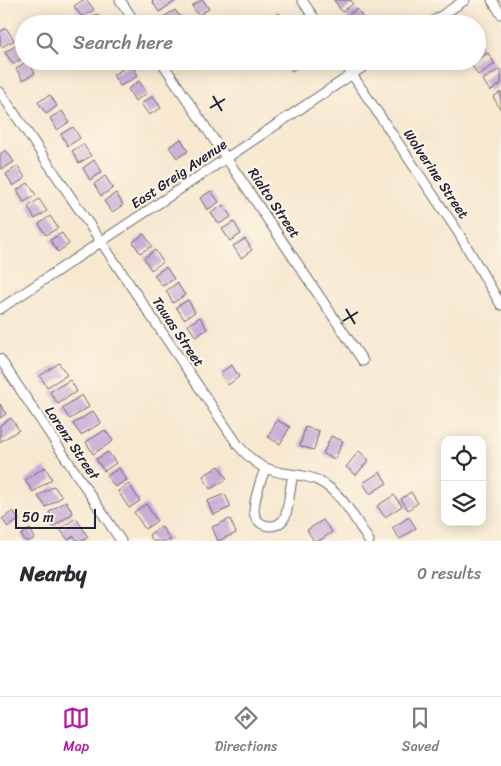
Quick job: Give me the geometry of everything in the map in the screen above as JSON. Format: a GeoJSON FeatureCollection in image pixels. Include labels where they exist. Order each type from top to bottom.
{"type":"FeatureCollection","features":[{"type":"Feature","properties":{"kind":"street"},"geometry":{"type":"LineString","coordinates":[[120,0],[130,15]]}},
{"type":"Feature","properties":{"kind":"street"},"geometry":{"type":"LineString","coordinates":[[302,0],[312,15]]}},
{"type":"Feature","properties":{"kind":"street"},"geometry":{"type":"LineString","coordinates":[[442,15],[465,0]]}},
{"type":"Feature","properties":{"kind":"street"},"geometry":{"type":"LineString","coordinates":[[492,0],[501,14]]}},
{"type":"Feature","properties":{"kind":"street","name":"Rialto Street"},"geometry":{"type":"LineString","coordinates":[[167,70],[363,361]]}},
{"type":"Feature","properties":{"kind":"street","name":"Wolverine Street"},"geometry":{"type":"LineString","coordinates":[[349,70],[458,232],[501,305]]}},
{"type":"Feature","properties":{"kind":"street","name":"East Greig Avenue"},"geometry":{"type":"LineString","coordinates":[[0,309],[359,70]]}},
{"type":"Feature","properties":{"kind":"street","name":"Tawas Street"},"geometry":{"type":"LineString","coordinates":[[0,92],[238,445],[248,457],[265,469],[311,477],[330,488],[344,502],[369,541]]}},
{"type":"Feature","properties":{"kind":"street","name":"Lorenz Street"},"geometry":{"type":"LineString","coordinates":[[0,359],[121,541]]}},
{"type":"Feature","properties":{"kind":"street"},"geometry":{"type":"LineString","coordinates":[[265,469],[254,509],[259,522],[269,527],[278,525],[286,516],[292,475]]}},
{"type":"Feature","properties":{"kind":"building"},"geometry":{"type":"Polygon","coordinates":[[[83,0],[87,0],[94,10],[85,15],[81,15],[74,6],[83,0]]]}},
{"type":"Feature","properties":{"kind":"building"},"geometry":{"type":"Polygon","coordinates":[[[153,0],[177,0],[159,12],[153,0]]]}},
{"type":"Feature","properties":{"kind":"building"},"geometry":{"type":"Polygon","coordinates":[[[201,0],[209,9],[198,15],[192,6],[201,0]]]}},
{"type":"Feature","properties":{"kind":"building"},"geometry":{"type":"Polygon","coordinates":[[[334,0],[351,0],[353,4],[342,12],[334,0]]]}},
{"type":"Feature","properties":{"kind":"building"},"geometry":{"type":"Polygon","coordinates":[[[357,9],[361,15],[348,15],[357,9]]]}},
{"type":"Feature","properties":{"kind":"building"},"geometry":{"type":"Polygon","coordinates":[[[175,10],[179,15],[167,15],[175,10]]]}},
{"type":"Feature","properties":{"kind":"building"},"geometry":{"type":"Polygon","coordinates":[[[6,28],[14,40],[2,47],[0,44],[0,32],[6,28]]]}},
{"type":"Feature","properties":{"kind":"building"},"geometry":{"type":"Polygon","coordinates":[[[15,46],[15,63],[13,64],[5,52],[15,46]]]}},
{"type":"Feature","properties":{"kind":"building"},"geometry":{"type":"Polygon","coordinates":[[[488,53],[495,64],[486,70],[486,54],[488,53]]]}},
{"type":"Feature","properties":{"kind":"building"},"geometry":{"type":"Polygon","coordinates":[[[500,69],[501,84],[490,91],[483,80],[500,69]]]}},
{"type":"Feature","properties":{"kind":"building"},"geometry":{"type":"Polygon","coordinates":[[[17,70],[33,70],[35,73],[23,80],[17,70]]]}},
{"type":"Feature","properties":{"kind":"building"},"geometry":{"type":"Polygon","coordinates":[[[121,70],[134,70],[138,76],[120,86],[113,75],[121,70]]]}},
{"type":"Feature","properties":{"kind":"building"},"geometry":{"type":"Polygon","coordinates":[[[475,70],[486,70],[478,75],[475,70]]]}},
{"type":"Feature","properties":{"kind":"building"},"geometry":{"type":"Polygon","coordinates":[[[139,81],[147,93],[135,101],[128,89],[139,81]]]}},
{"type":"Feature","properties":{"kind":"building"},"geometry":{"type":"Polygon","coordinates":[[[501,92],[501,110],[493,97],[501,92]]]}},
{"type":"Feature","properties":{"kind":"building"},"geometry":{"type":"Polygon","coordinates":[[[50,95],[57,106],[46,114],[38,102],[50,95]]]}},
{"type":"Feature","properties":{"kind":"building"},"geometry":{"type":"Polygon","coordinates":[[[153,96],[161,108],[149,115],[141,104],[153,96]]]}},
{"type":"Feature","properties":{"kind":"building"},"geometry":{"type":"Polygon","coordinates":[[[62,111],[69,122],[57,130],[50,118],[62,111]]]}},
{"type":"Feature","properties":{"kind":"building"},"geometry":{"type":"Polygon","coordinates":[[[73,127],[80,138],[68,146],[61,134],[73,127]]]}},
{"type":"Feature","properties":{"kind":"building"},"geometry":{"type":"Polygon","coordinates":[[[181,139],[188,151],[177,158],[169,147],[181,139]]]}},
{"type":"Feature","properties":{"kind":"building"},"geometry":{"type":"Polygon","coordinates":[[[83,144],[91,156],[79,163],[72,151],[83,144]]]}},
{"type":"Feature","properties":{"kind":"building"},"geometry":{"type":"Polygon","coordinates":[[[6,150],[14,162],[2,169],[0,154],[6,150]]]}},
{"type":"Feature","properties":{"kind":"building"},"geometry":{"type":"Polygon","coordinates":[[[94,160],[102,172],[90,180],[83,168],[94,160]]]}},
{"type":"Feature","properties":{"kind":"building"},"geometry":{"type":"Polygon","coordinates":[[[18,166],[25,178],[13,186],[6,174],[18,166]]]}},
{"type":"Feature","properties":{"kind":"building"},"geometry":{"type":"Polygon","coordinates":[[[105,176],[113,188],[101,196],[94,184],[105,176]]]}},
{"type":"Feature","properties":{"kind":"building"},"geometry":{"type":"Polygon","coordinates":[[[28,183],[36,195],[24,202],[17,190],[28,183]]]}},
{"type":"Feature","properties":{"kind":"building"},"geometry":{"type":"Polygon","coordinates":[[[211,191],[219,202],[207,210],[200,198],[211,191]]]}},
{"type":"Feature","properties":{"kind":"building"},"geometry":{"type":"Polygon","coordinates":[[[116,193],[123,205],[112,212],[104,201],[116,193]]]}},
{"type":"Feature","properties":{"kind":"building"},"geometry":{"type":"Polygon","coordinates":[[[39,199],[47,211],[35,219],[28,207],[39,199]]]}},
{"type":"Feature","properties":{"kind":"building"},"geometry":{"type":"Polygon","coordinates":[[[223,205],[231,217],[219,224],[211,213],[223,205]]]}},
{"type":"Feature","properties":{"kind":"building"},"geometry":{"type":"Polygon","coordinates":[[[50,216],[58,228],[46,235],[39,224],[50,216]]]}},
{"type":"Feature","properties":{"kind":"building"},"geometry":{"type":"Polygon","coordinates":[[[234,222],[241,234],[230,241],[222,229],[234,222]]]}},
{"type":"Feature","properties":{"kind":"building"},"geometry":{"type":"Polygon","coordinates":[[[62,233],[69,244],[58,252],[50,240],[62,233]]]}},
{"type":"Feature","properties":{"kind":"building"},"geometry":{"type":"Polygon","coordinates":[[[144,234],[152,246],[140,253],[133,242],[144,234]]]}},
{"type":"Feature","properties":{"kind":"building"},"geometry":{"type":"Polygon","coordinates":[[[245,239],[252,250],[241,258],[233,246],[245,239]]]}},
{"type":"Feature","properties":{"kind":"building"},"geometry":{"type":"Polygon","coordinates":[[[155,250],[163,262],[151,270],[144,258],[155,250]]]}},
{"type":"Feature","properties":{"kind":"building"},"geometry":{"type":"Polygon","coordinates":[[[166,267],[174,279],[162,286],[154,275],[166,267]]]}},
{"type":"Feature","properties":{"kind":"building"},"geometry":{"type":"Polygon","coordinates":[[[177,283],[185,295],[173,303],[166,291],[177,283]]]}},
{"type":"Feature","properties":{"kind":"building"},"geometry":{"type":"Polygon","coordinates":[[[188,300],[195,312],[184,319],[176,307],[188,300]]]}},
{"type":"Feature","properties":{"kind":"building"},"geometry":{"type":"Polygon","coordinates":[[[200,317],[207,329],[196,337],[188,325],[200,317]]]}},
{"type":"Feature","properties":{"kind":"building"},"geometry":{"type":"Polygon","coordinates":[[[59,363],[67,375],[47,387],[40,376],[59,363]]]}},
{"type":"Feature","properties":{"kind":"building"},"geometry":{"type":"Polygon","coordinates":[[[232,365],[239,377],[228,385],[220,373],[232,365]]]}},
{"type":"Feature","properties":{"kind":"building"},"geometry":{"type":"Polygon","coordinates":[[[70,380],[77,391],[58,404],[50,392],[70,380]]]}},
{"type":"Feature","properties":{"kind":"building"},"geometry":{"type":"Polygon","coordinates":[[[82,395],[89,407],[70,419],[62,408],[82,395]]]}},
{"type":"Feature","properties":{"kind":"building"},"geometry":{"type":"Polygon","coordinates":[[[0,404],[6,414],[0,418],[0,404]]]}},
{"type":"Feature","properties":{"kind":"building"},"geometry":{"type":"Polygon","coordinates":[[[93,411],[101,423],[81,435],[73,424],[93,411]]]}},
{"type":"Feature","properties":{"kind":"building"},"geometry":{"type":"Polygon","coordinates":[[[11,418],[19,430],[0,442],[0,425],[11,418]]]}},
{"type":"Feature","properties":{"kind":"building"},"geometry":{"type":"Polygon","coordinates":[[[277,420],[290,427],[280,444],[268,437],[277,420]]]}},
{"type":"Feature","properties":{"kind":"building"},"geometry":{"type":"Polygon","coordinates":[[[305,427],[319,431],[314,450],[300,446],[305,427]]]}},
{"type":"Feature","properties":{"kind":"building"},"geometry":{"type":"Polygon","coordinates":[[[105,430],[113,441],[93,454],[86,442],[105,430]]]}},
{"type":"Feature","properties":{"kind":"building"},"geometry":{"type":"Polygon","coordinates":[[[331,436],[343,441],[335,459],[323,454],[331,436]]]}},
{"type":"Feature","properties":{"kind":"building"},"geometry":{"type":"Polygon","coordinates":[[[359,451],[369,460],[356,475],[346,467],[359,451]]]}},
{"type":"Feature","properties":{"kind":"building"},"geometry":{"type":"Polygon","coordinates":[[[108,452],[116,463],[104,471],[96,459],[108,452]]]}},
{"type":"Feature","properties":{"kind":"building"},"geometry":{"type":"Polygon","coordinates":[[[219,466],[227,479],[210,489],[203,476],[219,466]]]}},
{"type":"Feature","properties":{"kind":"building"},"geometry":{"type":"Polygon","coordinates":[[[45,467],[52,479],[33,492],[25,480],[45,467]]]}},
{"type":"Feature","properties":{"kind":"building"},"geometry":{"type":"Polygon","coordinates":[[[119,468],[127,480],[115,487],[107,476],[119,468]]]}},
{"type":"Feature","properties":{"kind":"building"},"geometry":{"type":"Polygon","coordinates":[[[380,472],[387,483],[370,494],[363,483],[380,472]]]}},
{"type":"Feature","properties":{"kind":"building"},"geometry":{"type":"Polygon","coordinates":[[[129,484],[140,501],[129,508],[118,491],[129,484]]]}},
{"type":"Feature","properties":{"kind":"building"},"geometry":{"type":"Polygon","coordinates":[[[54,486],[62,497],[46,507],[38,496],[54,486]]]}},
{"type":"Feature","properties":{"kind":"building"},"geometry":{"type":"Polygon","coordinates":[[[411,492],[418,503],[408,510],[401,499],[411,492]]]}},
{"type":"Feature","properties":{"kind":"building"},"geometry":{"type":"Polygon","coordinates":[[[225,494],[231,507],[213,515],[207,501],[225,494]]]}},
{"type":"Feature","properties":{"kind":"building"},"geometry":{"type":"Polygon","coordinates":[[[394,495],[402,506],[385,517],[377,506],[394,495]]]}},
{"type":"Feature","properties":{"kind":"building"},"geometry":{"type":"Polygon","coordinates":[[[66,501],[73,513],[53,527],[48,519],[52,516],[49,512],[66,501]]]}},
{"type":"Feature","properties":{"kind":"building"},"geometry":{"type":"Polygon","coordinates":[[[146,504],[157,521],[145,529],[134,512],[146,504]]]}},
{"type":"Feature","properties":{"kind":"building"},"geometry":{"type":"Polygon","coordinates":[[[13,511],[19,520],[8,527],[2,519],[13,511]]]}},
{"type":"Feature","properties":{"kind":"building"},"geometry":{"type":"Polygon","coordinates":[[[409,517],[416,528],[400,539],[392,528],[409,517]]]}},
{"type":"Feature","properties":{"kind":"building"},"geometry":{"type":"Polygon","coordinates":[[[76,518],[88,537],[82,541],[77,541],[74,536],[68,540],[60,529],[76,518]]]}},
{"type":"Feature","properties":{"kind":"building"},"geometry":{"type":"Polygon","coordinates":[[[230,519],[236,533],[218,541],[212,527],[230,519]]]}},
{"type":"Feature","properties":{"kind":"building"},"geometry":{"type":"Polygon","coordinates":[[[323,520],[332,532],[319,541],[314,541],[307,530],[323,520]]]}},
{"type":"Feature","properties":{"kind":"building"},"geometry":{"type":"Polygon","coordinates":[[[161,526],[171,541],[153,541],[149,535],[161,526]]]}},
{"type":"Feature","properties":{"kind":"building"},"geometry":{"type":"Polygon","coordinates":[[[30,529],[35,538],[25,541],[21,535],[30,529]]]}}]}
